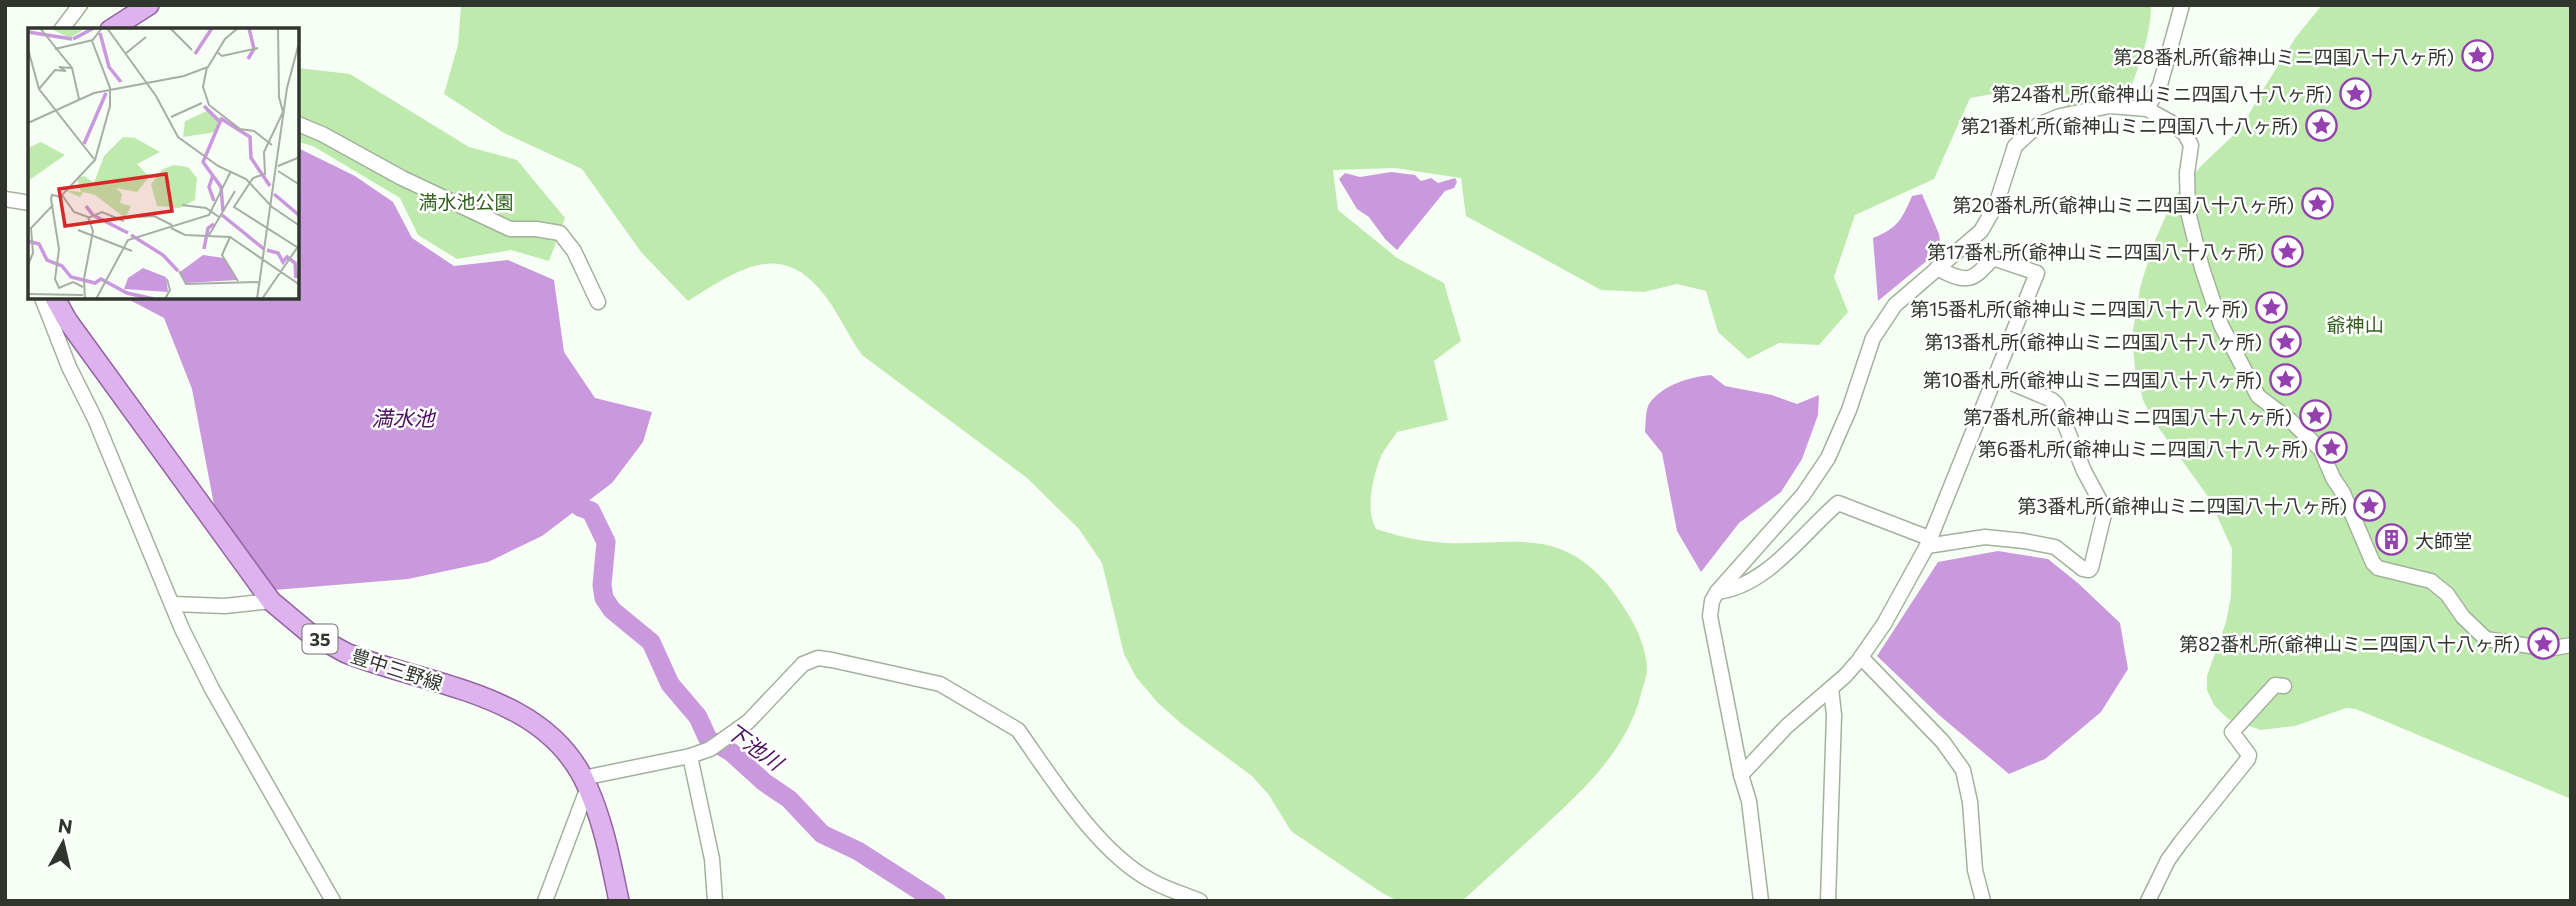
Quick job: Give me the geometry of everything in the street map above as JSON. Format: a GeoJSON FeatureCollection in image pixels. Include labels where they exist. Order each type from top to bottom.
{"type":"FeatureCollection","features":[{"type":"Feature","properties":{"kind":"main road"},"geometry":{"type":"LineString","coordinates":[[113,28],[149,5]]}},
{"type":"Feature","properties":{"kind":"main road","name":"豊中三野線"},"geometry":{"type":"LineString","coordinates":[[56,299],[67,320],[271,601],[308,632],[346,653],[495,701],[524,715],[557,742],[586,782],[602,830],[619,901]]}},
{"type":"Feature","properties":{"kind":"street"},"geometry":{"type":"LineString","coordinates":[[63,28],[80,5]]}},
{"type":"Feature","properties":{"kind":"street"},"geometry":{"type":"LineString","coordinates":[[2147,109],[2160,86],[2182,5]]}},
{"type":"Feature","properties":{"kind":"street"},"geometry":{"type":"LineString","coordinates":[[1761,901],[1749,802],[1741,775],[1710,616],[1712,601],[1803,495],[1828,458],[1849,410],[1873,338],[1895,305],[1981,232],[1996,205],[2015,146],[2039,125],[2060,116],[2110,106],[2147,109],[2185,134],[2191,145],[2187,173],[2188,212],[2202,268],[2221,325],[2258,396],[2291,421],[2321,450],[2373,563],[2390,573],[2415,575],[2431,581],[2447,594],[2463,617],[2486,639],[2548,649],[2571,645]]}},
{"type":"Feature","properties":{"kind":"street"},"geometry":{"type":"LineString","coordinates":[[299,124],[322,134],[402,178],[510,229],[560,233],[574,251],[598,302]]}},
{"type":"Feature","properties":{"kind":"street"},"geometry":{"type":"LineString","coordinates":[[5,200],[28,203]]}},
{"type":"Feature","properties":{"kind":"street"},"geometry":{"type":"LineString","coordinates":[[1741,775],[1787,726],[1831,688],[1861,657],[1884,624],[1928,542],[2037,273],[1993,258],[1978,276],[1967,279],[1937,268]]}},
{"type":"Feature","properties":{"kind":"street"},"geometry":{"type":"LineString","coordinates":[[41,299],[172,604],[212,689],[333,901]]}},
{"type":"Feature","properties":{"kind":"street"},"geometry":{"type":"LineString","coordinates":[[1717,592],[1742,586],[1770,566],[1838,503],[1928,542],[1985,537],[2024,541],[2055,547],[2083,569],[2089,570],[2105,510],[2084,471],[2057,405],[2052,400],[1995,376]]}},
{"type":"Feature","properties":{"kind":"street"},"geometry":{"type":"LineString","coordinates":[[172,604],[225,606],[271,601]]}},
{"type":"Feature","properties":{"kind":"street"},"geometry":{"type":"LineString","coordinates":[[1861,657],[1943,742],[1963,770],[1970,802],[1975,870],[1983,901]]}},
{"type":"Feature","properties":{"kind":"street"},"geometry":{"type":"LineString","coordinates":[[545,901],[586,782],[709,749],[748,722],[803,664],[818,658],[940,684],[1018,730],[1093,830],[1126,863],[1150,881],[1200,901]]}},
{"type":"Feature","properties":{"kind":"street"},"geometry":{"type":"LineString","coordinates":[[2148,901],[2168,860],[2248,759],[2249,755],[2232,732],[2275,685],[2284,686]]}},
{"type":"Feature","properties":{"kind":"street"},"geometry":{"type":"LineString","coordinates":[[1828,901],[1833,715],[1831,688]]}},
{"type":"Feature","properties":{"kind":"street"},"geometry":{"type":"LineString","coordinates":[[690,756],[712,859],[715,901]]}},
{"type":"Feature","properties":{"kind":"green space"},"geometry":{"type":"Polygon","coordinates":[[[461,5],[2151,5],[2146,42],[2126,101],[2068,109],[2060,82],[1970,98],[1934,179],[1855,215],[1834,277],[1848,312],[1819,345],[1779,343],[1748,359],[1718,332],[1706,291],[1677,284],[1644,292],[1601,290],[1466,216],[1461,178],[1395,168],[1333,170],[1338,210],[1397,258],[1444,283],[1461,341],[1434,361],[1448,420],[1397,432],[1381,456],[1375,473],[1371,503],[1376,529],[1430,542],[1537,543],[1575,556],[1601,578],[1628,614],[1638,633],[1647,668],[1634,715],[1614,752],[1557,814],[1462,901],[1398,901],[1291,831],[1269,795],[1252,776],[1158,703],[1136,677],[1124,654],[1102,563],[1079,529],[1027,478],[862,355],[831,304],[814,283],[797,270],[780,264],[763,264],[745,269],[688,301],[641,252],[582,169],[504,133],[444,94],[458,45],[461,5]]]}},
{"type":"Feature","properties":{"kind":"green space","name":"爺神山"},"geometry":{"type":"Polygon","coordinates":[[[2322,5],[2571,5],[2571,799],[2356,709],[2346,708],[2295,726],[2261,730],[2228,719],[2214,705],[2207,690],[2207,676],[2226,622],[2231,596],[2232,549],[2209,498],[2153,420],[2143,400],[2135,368],[2132,336],[2140,288],[2153,245],[2174,197],[2203,164],[2242,127],[2296,37],[2322,5]]]}},
{"type":"Feature","properties":{"kind":"green space","name":"満水池公園"},"geometry":{"type":"Polygon","coordinates":[[[299,68],[350,74],[469,147],[517,160],[565,218],[549,261],[511,250],[457,259],[418,235],[400,198],[313,146],[299,142],[299,68]]]}},
{"type":"Feature","properties":{"kind":"water","name":"満水池"},"geometry":{"type":"Polygon","coordinates":[[[299,148],[355,176],[393,202],[412,238],[454,266],[508,260],[554,280],[564,352],[595,398],[652,412],[643,442],[612,483],[542,536],[488,562],[408,579],[274,590],[215,510],[192,389],[164,318],[128,299],[299,299],[299,148]]]}},
{"type":"Feature","properties":{"kind":"water"},"geometry":{"type":"Polygon","coordinates":[[[1391,172],[1415,175],[1421,181],[1431,178],[1438,183],[1455,178],[1457,182],[1454,188],[1445,191],[1397,250],[1369,217],[1357,209],[1339,179],[1345,173],[1360,177],[1391,172]]]}},
{"type":"Feature","properties":{"kind":"water"},"geometry":{"type":"Polygon","coordinates":[[[1922,194],[1939,234],[1941,249],[1878,301],[1873,238],[1898,222],[1912,196],[1922,194]]]}},
{"type":"Feature","properties":{"kind":"water"},"geometry":{"type":"Polygon","coordinates":[[[1711,375],[1725,386],[1772,395],[1797,404],[1819,395],[1818,415],[1802,459],[1781,492],[1739,523],[1701,572],[1677,531],[1662,453],[1645,432],[1646,414],[1654,397],[1677,383],[1711,375]]]}},
{"type":"Feature","properties":{"kind":"water"},"geometry":{"type":"Polygon","coordinates":[[[1998,551],[2048,559],[2079,584],[2120,623],[2128,669],[2101,712],[2045,759],[2009,774],[1939,715],[1877,656],[1938,562],[1998,551]]]}},
{"type":"Feature","properties":{"kind":"waterway","name":"下池川"},"geometry":{"type":"LineString","coordinates":[[580,507],[591,511],[606,542],[602,585],[604,598],[612,610],[651,642],[670,684],[698,717],[708,739],[731,752],[764,782],[789,799],[822,834],[858,851],[936,901]]}},
{"type":"Feature","properties":{"kind":"place","name":"第28番札所(爺神山ミニ四国八十八ヶ所)"},"geometry":{"type":"Point","coordinates":[2477,56]}},
{"type":"Feature","properties":{"kind":"place","name":"第24番札所(爺神山ミニ四国八十八ヶ所)"},"geometry":{"type":"Point","coordinates":[2355,93]}},
{"type":"Feature","properties":{"kind":"place","name":"第21番札所(爺神山ミニ四国八十八ヶ所)"},"geometry":{"type":"Point","coordinates":[2321,125]}},
{"type":"Feature","properties":{"kind":"place","name":"第20番札所(爺神山ミニ四国八十八ヶ所)"},"geometry":{"type":"Point","coordinates":[2317,204]}},
{"type":"Feature","properties":{"kind":"place","name":"第17番札所(爺神山ミニ四国八十八ヶ所)"},"geometry":{"type":"Point","coordinates":[2287,251]}},
{"type":"Feature","properties":{"kind":"place","name":"第15番札所(爺神山ミニ四国八十八ヶ所)"},"geometry":{"type":"Point","coordinates":[2271,308]}},
{"type":"Feature","properties":{"kind":"place","name":"第13番札所(爺神山ミニ四国八十八ヶ所)"},"geometry":{"type":"Point","coordinates":[2285,341]}},
{"type":"Feature","properties":{"kind":"place","name":"第10番札所(爺神山ミニ四国八十八ヶ所)"},"geometry":{"type":"Point","coordinates":[2285,379]}},
{"type":"Feature","properties":{"kind":"place","name":"第7番札所(爺神山ミニ四国八十八ヶ所)"},"geometry":{"type":"Point","coordinates":[2315,416]}},
{"type":"Feature","properties":{"kind":"place","name":"第6番札所(爺神山ミニ四国八十八ヶ所)"},"geometry":{"type":"Point","coordinates":[2331,448]}},
{"type":"Feature","properties":{"kind":"place","name":"第3番札所(爺神山ミニ四国八十八ヶ所)"},"geometry":{"type":"Point","coordinates":[2370,505]}},
{"type":"Feature","properties":{"kind":"place","name":"大師堂"},"geometry":{"type":"Point","coordinates":[2392,540]}},
{"type":"Feature","properties":{"kind":"place","name":"第82番札所(爺神山ミニ四国八十八ヶ所)"},"geometry":{"type":"Point","coordinates":[2543,643]}}]}
